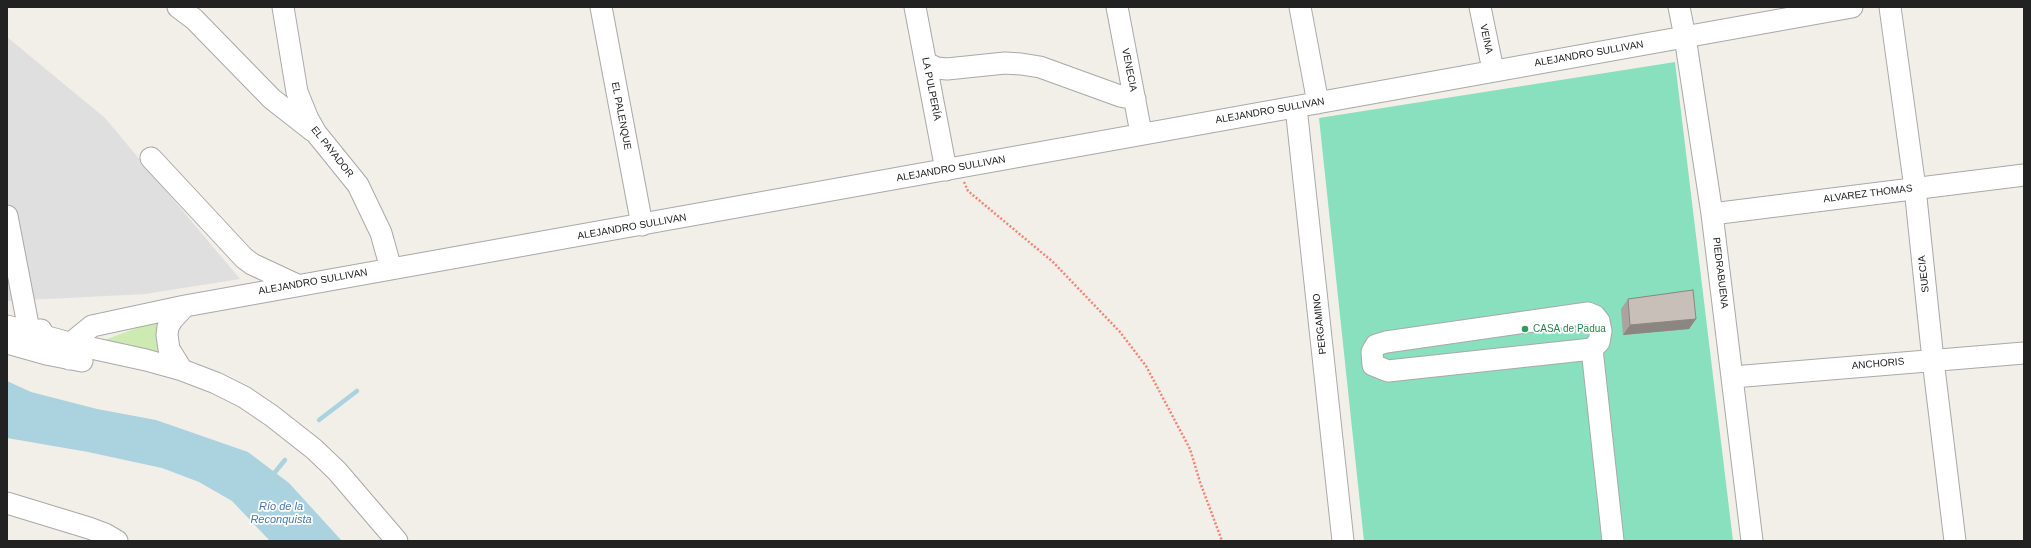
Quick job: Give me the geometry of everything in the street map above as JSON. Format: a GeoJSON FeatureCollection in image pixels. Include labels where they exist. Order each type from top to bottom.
{"type":"FeatureCollection","features":[{"type":"Feature","properties":{"kind":"street"},"geometry":{"type":"LineString","coordinates":[[178,7],[194,19],[272,99],[316,134]]}},
{"type":"Feature","properties":{"kind":"street","name":"EL PAYADOR"},"geometry":{"type":"LineString","coordinates":[[283,7],[297,92],[308,119],[316,134],[358,185],[381,233],[391,269]]}},
{"type":"Feature","properties":{"kind":"street","name":"EL PALENQUE"},"geometry":{"type":"LineString","coordinates":[[601,7],[642,225]]}},
{"type":"Feature","properties":{"kind":"street","name":"LA PULPERÍA"},"geometry":{"type":"LineString","coordinates":[[915,7],[926,63],[952,169]]}},
{"type":"Feature","properties":{"kind":"street","name":"VENECIA"},"geometry":{"type":"LineString","coordinates":[[1117,7],[1141,133]]}},
{"type":"Feature","properties":{"kind":"street"},"geometry":{"type":"LineString","coordinates":[[1300,7],[1318,103]]}},
{"type":"Feature","properties":{"kind":"street","name":"VEINA"},"geometry":{"type":"LineString","coordinates":[[1480,7],[1493,70]]}},
{"type":"Feature","properties":{"kind":"street","name":"PIEDRABUENA"},"geometry":{"type":"LineString","coordinates":[[1679,7],[1685,37],[1712,214],[1752,541]]}},
{"type":"Feature","properties":{"kind":"street","name":"ALEJANDRO SULLIVAN"},"geometry":{"type":"LineString","coordinates":[[29,330],[92,326],[185,306],[297,285],[642,225],[1141,133],[1296,107],[1493,70],[1852,7]]}},
{"type":"Feature","properties":{"kind":"street","name":"SUECIA"},"geometry":{"type":"LineString","coordinates":[[1890,7],[1915,188],[1933,360],[1955,541]]}},
{"type":"Feature","properties":{"kind":"street"},"geometry":{"type":"LineString","coordinates":[[926,63],[937,68],[947,69],[1005,63],[1040,67],[1120,96],[1135,99]]}},
{"type":"Feature","properties":{"kind":"street","name":"PERGAMINO"},"geometry":{"type":"LineString","coordinates":[[1296,107],[1343,541]]}},
{"type":"Feature","properties":{"kind":"street"},"geometry":{"type":"LineString","coordinates":[[151,158],[247,260],[297,285]]}},
{"type":"Feature","properties":{"kind":"street","name":"ALVAREZ THOMAS"},"geometry":{"type":"LineString","coordinates":[[1712,214],[2024,175]]}},
{"type":"Feature","properties":{"kind":"street"},"geometry":{"type":"LineString","coordinates":[[7,216],[29,330]]}},
{"type":"Feature","properties":{"kind":"street"},"geometry":{"type":"LineString","coordinates":[[245,295],[251,277],[247,260]]}},
{"type":"Feature","properties":{"kind":"street"},"geometry":{"type":"LineString","coordinates":[[182,370],[169,349],[167,335],[168,327],[172,320],[185,306]]}},
{"type":"Feature","properties":{"kind":"street"},"geometry":{"type":"LineString","coordinates":[[1588,313],[1599,321],[1601,331],[1599,342],[1592,349],[1388,371],[1373,365],[1372,352],[1376,346],[1386,342],[1588,313]]}},
{"type":"Feature","properties":{"kind":"street"},"geometry":{"type":"LineString","coordinates":[[7,326],[29,330],[71,351],[174,382],[238,408],[314,449]]}},
{"type":"Feature","properties":{"kind":"street"},"geometry":{"type":"LineString","coordinates":[[71,351],[92,326]]}},
{"type":"Feature","properties":{"kind":"street"},"geometry":{"type":"LineString","coordinates":[[7,343],[146,360],[182,370],[216,383],[244,397],[272,416],[314,449],[359,494],[397,541]]}},
{"type":"Feature","properties":{"kind":"street"},"geometry":{"type":"LineString","coordinates":[[1592,349],[1613,541]]}},
{"type":"Feature","properties":{"kind":"street","name":"ANCHORIS"},"geometry":{"type":"LineString","coordinates":[[1733,377],[2024,353]]}},
{"type":"Feature","properties":{"kind":"street"},"geometry":{"type":"LineString","coordinates":[[7,503],[89,528],[105,534],[117,541]]}},
{"type":"Feature","properties":{"kind":"path"},"geometry":{"type":"LineString","coordinates":[[952,169],[968,191],[1053,262],[1120,332],[1146,366],[1190,449],[1200,482],[1222,541]]}},
{"type":"Feature","properties":{"kind":"shaded area"},"geometry":{"type":"Polygon","coordinates":[[[7,37],[105,118],[240,279],[145,294],[7,301],[7,37]]]}},
{"type":"Feature","properties":{"kind":"green space","name":"CASA de Padua"},"geometry":{"type":"Polygon","coordinates":[[[1675,62],[1733,541],[1364,541],[1319,118],[1675,62]]]}},
{"type":"Feature","properties":{"kind":"green space"},"geometry":{"type":"Polygon","coordinates":[[[158,320],[161,323],[156,334],[159,353],[99,342],[158,320]]]}},
{"type":"Feature","properties":{"kind":"water","name":"Río de la Reconquista"},"geometry":{"type":"Polygon","coordinates":[[[7,381],[31,392],[97,409],[156,420],[248,452],[289,483],[342,541],[270,541],[232,501],[199,482],[162,468],[88,452],[7,438],[7,381]]]}},
{"type":"Feature","properties":{"kind":"building"},"geometry":{"type":"Polygon","coordinates":[[[1693,290],[1696,319],[1630,325],[1628,299],[1693,290]]]}},
{"type":"Feature","properties":{"kind":"waterway"},"geometry":{"type":"LineString","coordinates":[[319,420],[357,391]]}},
{"type":"Feature","properties":{"kind":"waterway"},"geometry":{"type":"LineString","coordinates":[[271,477],[285,460]]}},
{"type":"Feature","properties":{"kind":"place","name":"CASA de Padua"},"geometry":{"type":"Point","coordinates":[1525,329]}}]}
